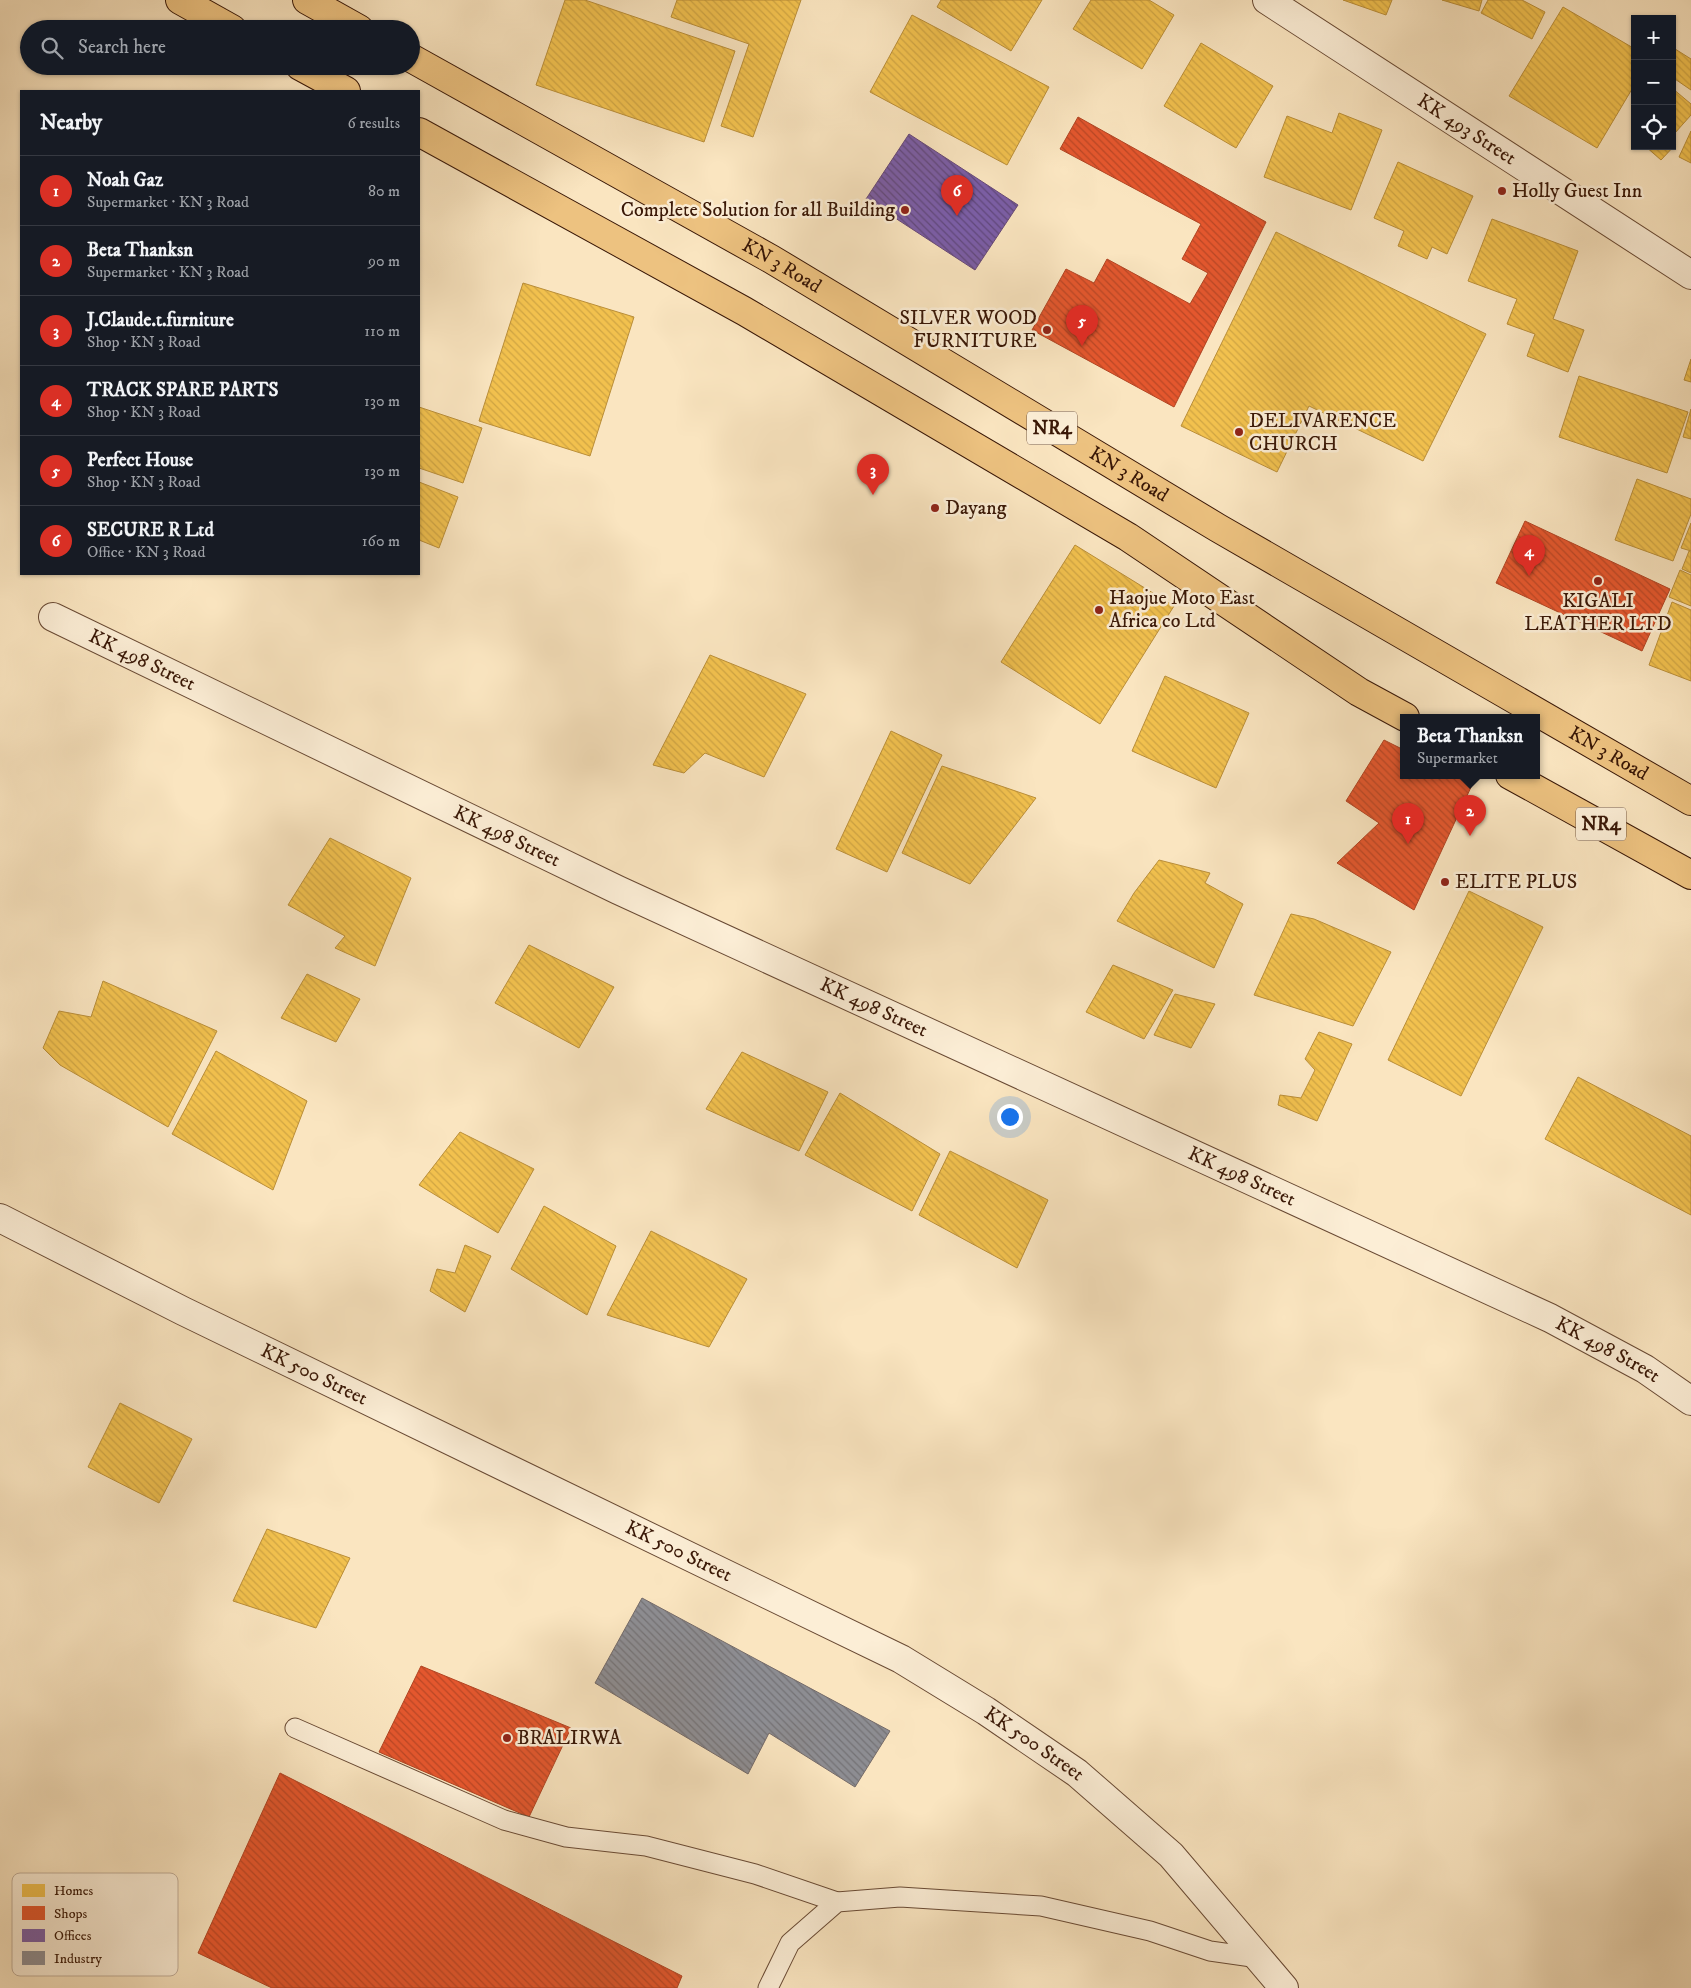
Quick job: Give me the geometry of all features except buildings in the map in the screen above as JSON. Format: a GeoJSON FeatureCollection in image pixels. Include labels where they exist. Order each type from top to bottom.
{"type":"FeatureCollection","features":[{"type":"Feature","properties":{"kind":"highway"},"geometry":{"type":"LineString","coordinates":[[180,0],[216,20]]}},
{"type":"Feature","properties":{"kind":"highway"},"geometry":{"type":"LineString","coordinates":[[307,0],[343,20]]}},
{"type":"Feature","properties":{"kind":"highway","name":"KN 3 Road"},"geometry":{"type":"LineString","coordinates":[[420,63],[771,259],[1218,528],[1691,801]]}},
{"type":"Feature","properties":{"kind":"highway"},"geometry":{"type":"LineString","coordinates":[[317,75],[344,90]]}},
{"type":"Feature","properties":{"kind":"highway","name":"NR4"},"geometry":{"type":"LineString","coordinates":[[420,133],[744,311],[1128,537],[1358,692],[1400,715]]}},
{"type":"Feature","properties":{"kind":"highway","name":"NR4"},"geometry":{"type":"LineString","coordinates":[[1517,779],[1691,875]]}},
{"type":"Feature","properties":{"kind":"street","name":"KK 493 Street"},"geometry":{"type":"LineString","coordinates":[[1268,0],[1691,275]]}},
{"type":"Feature","properties":{"kind":"street","name":"KK 498 Street"},"geometry":{"type":"LineString","coordinates":[[53,617],[618,890],[1550,1318],[1645,1369],[1691,1401]]}},
{"type":"Feature","properties":{"kind":"street","name":"KK 500 Street"},"geometry":{"type":"LineString","coordinates":[[0,1218],[183,1311],[902,1659],[986,1711],[1077,1773],[1171,1856],[1284,1988]]}},
{"type":"Feature","properties":{"kind":"lane"},"geometry":{"type":"LineString","coordinates":[[295,1728],[504,1820],[566,1837],[646,1846],[755,1874],[837,1902],[900,1897],[1042,1906],[1150,1931],[1210,1951],[1259,1958]]}},
{"type":"Feature","properties":{"kind":"lane"},"geometry":{"type":"LineString","coordinates":[[768,1988],[790,1943],[837,1902]]}},
{"type":"Feature","properties":{"kind":"place","name":"Holly Guest Inn"},"geometry":{"type":"Point","coordinates":[1502,191]}},
{"type":"Feature","properties":{"kind":"place","name":"Complete Solution for all Building"},"geometry":{"type":"Point","coordinates":[905,210]}},
{"type":"Feature","properties":{"kind":"place","name":"SECURE R Ltd"},"geometry":{"type":"Point","coordinates":[957,216]}},
{"type":"Feature","properties":{"kind":"place","name":"SILVER WOOD FURNITURE"},"geometry":{"type":"Point","coordinates":[1047,330]}},
{"type":"Feature","properties":{"kind":"place","name":"Perfect House"},"geometry":{"type":"Point","coordinates":[1082,346]}},
{"type":"Feature","properties":{"kind":"place","name":"DELIVARENCE CHURCH"},"geometry":{"type":"Point","coordinates":[1239,432]}},
{"type":"Feature","properties":{"kind":"place","name":"J.Claude.t.furniture"},"geometry":{"type":"Point","coordinates":[873,495]}},
{"type":"Feature","properties":{"kind":"place","name":"Dayang"},"geometry":{"type":"Point","coordinates":[935,508]}},
{"type":"Feature","properties":{"kind":"place","name":"TRACK SPARE PARTS"},"geometry":{"type":"Point","coordinates":[1529,576]}},
{"type":"Feature","properties":{"kind":"place","name":"KIGALI LEATHER LTD"},"geometry":{"type":"Point","coordinates":[1598,581]}},
{"type":"Feature","properties":{"kind":"place","name":"Haojue Moto East Africa co Ltd"},"geometry":{"type":"Point","coordinates":[1099,610]}},
{"type":"Feature","properties":{"kind":"place","name":"Beta Thanksn"},"geometry":{"type":"Point","coordinates":[1470,836]}},
{"type":"Feature","properties":{"kind":"place","name":"Noah Gaz"},"geometry":{"type":"Point","coordinates":[1408,844]}},
{"type":"Feature","properties":{"kind":"place","name":"ELITE PLUS"},"geometry":{"type":"Point","coordinates":[1445,882]}},
{"type":"Feature","properties":{"kind":"place","name":"BRALIRWA"},"geometry":{"type":"Point","coordinates":[507,1738]}}]}
